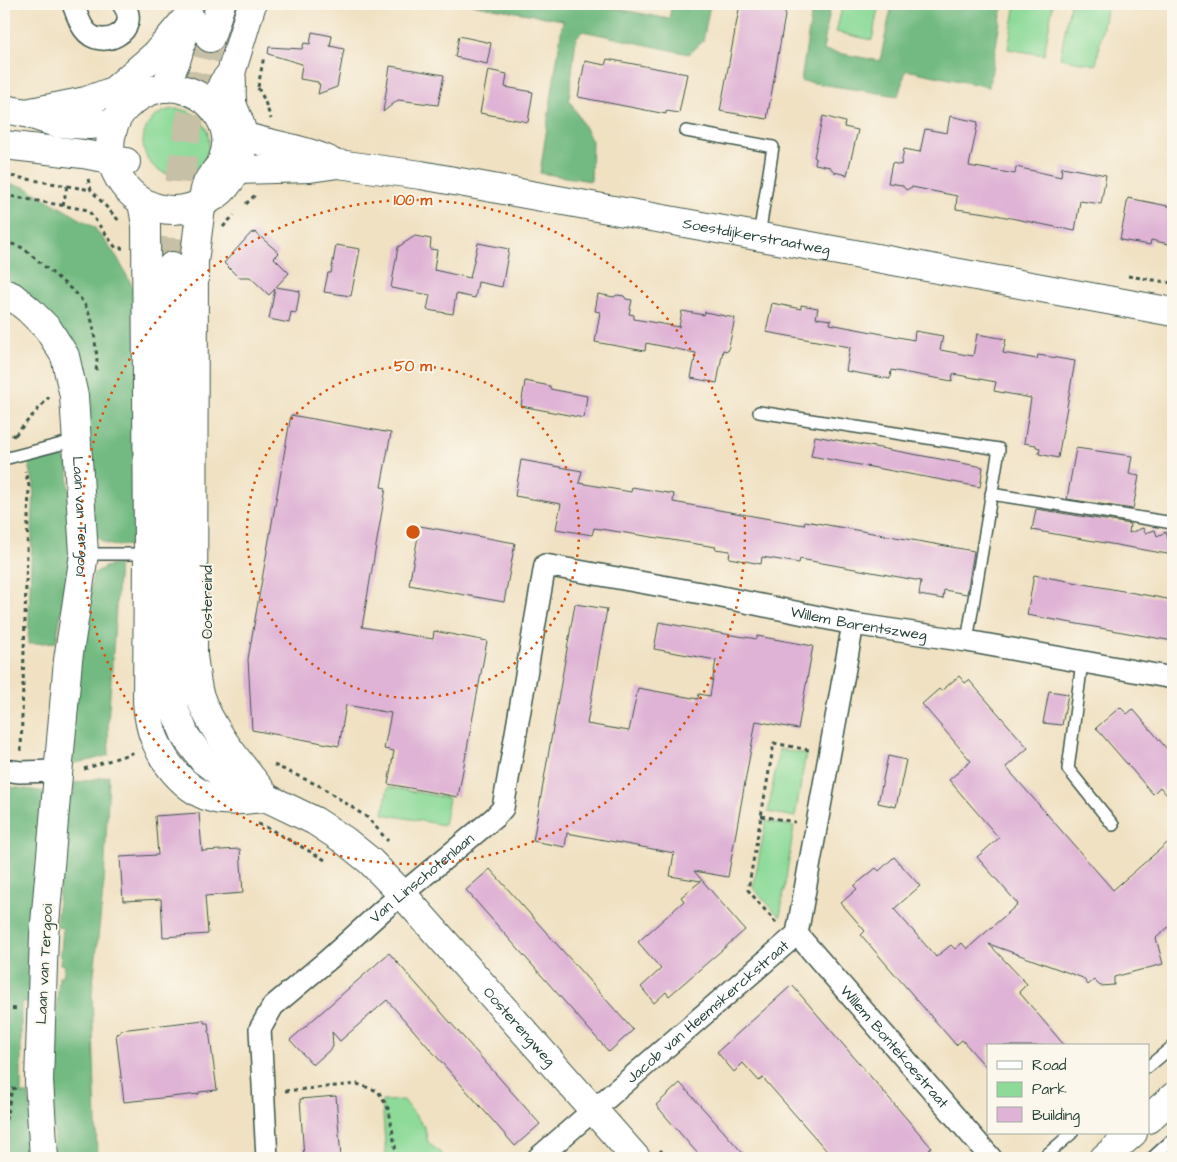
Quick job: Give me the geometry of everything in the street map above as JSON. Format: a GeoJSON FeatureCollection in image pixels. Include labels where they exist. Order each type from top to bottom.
{"type":"FeatureCollection","features":[{"type":"Feature","properties":{"kind":"main road"},"geometry":{"type":"LineString","coordinates":[[210,38],[221,4]]}},
{"type":"Feature","properties":{"kind":"main road"},"geometry":{"type":"LineString","coordinates":[[4,145],[61,151],[103,157],[111,160],[122,161],[130,164],[150,184],[166,192],[186,191],[197,188],[204,193],[219,194],[230,182],[237,170],[242,154],[229,121],[194,93],[180,89],[165,88],[150,91],[135,98],[123,109],[115,123],[110,138],[109,150],[111,160],[117,175],[126,188],[142,202],[159,208],[187,209],[204,193],[223,159],[229,121],[232,101],[233,82],[231,73],[252,4]]}},
{"type":"Feature","properties":{"kind":"main road"},"geometry":{"type":"LineString","coordinates":[[165,88],[177,58],[190,9]]}},
{"type":"Feature","properties":{"kind":"main road"},"geometry":{"type":"LineString","coordinates":[[15,111],[86,100],[113,91],[156,54],[190,9]]}},
{"type":"Feature","properties":{"kind":"main road"},"geometry":{"type":"LineString","coordinates":[[15,111],[56,124],[89,125],[115,123]]}},
{"type":"Feature","properties":{"kind":"main road","name":"Soestdijkerstraatweg"},"geometry":{"type":"LineString","coordinates":[[229,121],[270,144],[314,153],[338,164]]}},
{"type":"Feature","properties":{"kind":"main road","name":"Soestdijkerstraatweg"},"geometry":{"type":"LineString","coordinates":[[237,170],[310,168],[338,164],[421,175],[1173,312]]}},
{"type":"Feature","properties":{"kind":"main road"},"geometry":{"type":"LineString","coordinates":[[204,193],[194,261],[193,656],[199,693],[209,718],[267,798]]}},
{"type":"Feature","properties":{"kind":"main road"},"geometry":{"type":"LineString","coordinates":[[142,202],[146,224],[148,554],[146,702],[150,724],[155,740],[167,764],[185,783],[203,795],[222,800],[267,798]]}},
{"type":"Feature","properties":{"kind":"main road"},"geometry":{"type":"LineString","coordinates":[[172,266],[170,591],[172,685],[175,711],[186,737],[204,761],[230,780],[315,821],[344,840],[370,861],[403,895]]}},
{"type":"Feature","properties":{"kind":"main road","name":"Laan van Tergooi"},"geometry":{"type":"LineString","coordinates":[[6,298],[29,310],[48,329],[65,356],[74,396],[84,554],[68,660],[44,934],[39,1081],[44,1158]]}},
{"type":"Feature","properties":{"kind":"main road","name":"Oosterengweg"},"geometry":{"type":"LineString","coordinates":[[403,895],[636,1158]]}},
{"type":"Feature","properties":{"kind":"main road"},"geometry":{"type":"LineString","coordinates":[[1150,1117],[1173,1097]]}},
{"type":"Feature","properties":{"kind":"main road"},"geometry":{"type":"LineString","coordinates":[[1104,1158],[1131,1134]]}},
{"type":"Feature","properties":{"kind":"street"},"geometry":{"type":"LineString","coordinates":[[73,4],[85,30],[94,38],[102,39],[113,38],[122,32],[127,25],[129,18],[127,9],[123,4]]}},
{"type":"Feature","properties":{"kind":"street","name":"Willem Barentszweg"},"geometry":{"type":"LineString","coordinates":[[545,565],[712,595],[853,624],[967,641],[1173,678]]}},
{"type":"Feature","properties":{"kind":"street","name":"Van Linschotenlaan"},"geometry":{"type":"LineString","coordinates":[[267,1158],[265,1093],[260,1029],[273,1006],[495,817],[503,808],[545,565]]}},
{"type":"Feature","properties":{"kind":"street","name":"Jacob van Heemskerckstraat"},"geometry":{"type":"LineString","coordinates":[[538,1158],[797,934],[853,624]]}},
{"type":"Feature","properties":{"kind":"street"},"geometry":{"type":"LineString","coordinates":[[12,771],[58,771]]}},
{"type":"Feature","properties":{"kind":"street","name":"Willem Bontekoestraat"},"geometry":{"type":"LineString","coordinates":[[797,934],[991,1158]]}},
{"type":"Feature","properties":{"kind":"lane"},"geometry":{"type":"LineString","coordinates":[[686,131],[773,148],[759,236]]}},
{"type":"Feature","properties":{"kind":"lane"},"geometry":{"type":"LineString","coordinates":[[759,412],[999,449],[967,641]]}},
{"type":"Feature","properties":{"kind":"lane","name":"Laan van Tergooi"},"geometry":{"type":"LineString","coordinates":[[4,459],[78,440]]}},
{"type":"Feature","properties":{"kind":"lane"},"geometry":{"type":"LineString","coordinates":[[992,494],[1173,523]]}},
{"type":"Feature","properties":{"kind":"lane"},"geometry":{"type":"LineString","coordinates":[[84,554],[148,554]]}},
{"type":"Feature","properties":{"kind":"lane"},"geometry":{"type":"LineString","coordinates":[[1082,662],[1068,769],[1113,825]]}},
{"type":"Feature","properties":{"kind":"lane"},"geometry":{"type":"LineString","coordinates":[[1150,1065],[1173,1046]]}},
{"type":"Feature","properties":{"kind":"lane"},"geometry":{"type":"LineString","coordinates":[[1043,1158],[1071,1134]]}},
{"type":"Feature","properties":{"kind":"lane"},"geometry":{"type":"LineString","coordinates":[[1152,1158],[1173,1140]]}},
{"type":"Feature","properties":{"kind":"path"},"geometry":{"type":"LineString","coordinates":[[262,68],[258,88],[267,105],[272,123]]}},
{"type":"Feature","properties":{"kind":"path"},"geometry":{"type":"LineString","coordinates":[[4,175],[91,190]]}},
{"type":"Feature","properties":{"kind":"path"},"geometry":{"type":"LineString","coordinates":[[63,206],[67,185]]}},
{"type":"Feature","properties":{"kind":"path"},"geometry":{"type":"LineString","coordinates":[[4,195],[88,210],[116,248],[128,248]]}},
{"type":"Feature","properties":{"kind":"path"},"geometry":{"type":"LineString","coordinates":[[220,236],[223,227]]}},
{"type":"Feature","properties":{"kind":"path"},"geometry":{"type":"LineString","coordinates":[[12,771],[30,486],[24,468]]}},
{"type":"Feature","properties":{"kind":"path"},"geometry":{"type":"LineString","coordinates":[[797,934],[781,929],[748,890],[774,743],[830,754]]}},
{"type":"Feature","properties":{"kind":"path"},"geometry":{"type":"LineString","coordinates":[[58,771],[86,769],[142,749]]}},
{"type":"Feature","properties":{"kind":"path"},"geometry":{"type":"LineString","coordinates":[[270,763],[320,786],[368,818],[391,846]]}},
{"type":"Feature","properties":{"kind":"path"},"geometry":{"type":"LineString","coordinates":[[761,816],[816,827]]}},
{"type":"Feature","properties":{"kind":"path"},"geometry":{"type":"LineString","coordinates":[[265,1093],[358,1084],[378,1091],[389,1110],[398,1158]]}},
{"type":"Feature","properties":{"kind":"path"},"geometry":{"type":"LineString","coordinates":[[4,1128],[12,1088],[19,1088]]}},
{"type":"Feature","properties":{"kind":"green space"},"geometry":{"type":"Polygon","coordinates":[[[470,4],[593,4],[669,19],[672,4],[710,4],[703,41],[689,54],[583,31],[576,38],[569,99],[592,141],[591,181],[540,173],[563,20],[470,4]]]}},
{"type":"Feature","properties":{"kind":"green space"},"geometry":{"type":"Polygon","coordinates":[[[813,4],[831,4],[823,50],[880,61],[892,4],[1003,4],[989,87],[906,70],[898,96],[801,81],[813,4]]]}},
{"type":"Feature","properties":{"kind":"green space"},"geometry":{"type":"Polygon","coordinates":[[[843,4],[879,4],[872,40],[836,32],[843,4]]]}},
{"type":"Feature","properties":{"kind":"green space"},"geometry":{"type":"Polygon","coordinates":[[[1016,4],[1053,4],[1044,55],[1008,49],[1016,4]]]}},
{"type":"Feature","properties":{"kind":"green space"},"geometry":{"type":"Polygon","coordinates":[[[1070,4],[1107,4],[1096,65],[1060,58],[1070,4]]]}},
{"type":"Feature","properties":{"kind":"green space"},"geometry":{"type":"Polygon","coordinates":[[[176,109],[189,111],[204,124],[207,129],[209,142],[207,155],[194,170],[189,173],[176,175],[163,173],[148,160],[145,155],[143,142],[145,129],[158,114],[163,111],[176,109]]]}},
{"type":"Feature","properties":{"kind":"green space"},"geometry":{"type":"Polygon","coordinates":[[[4,183],[25,187],[94,227],[117,257],[140,301],[136,544],[123,546],[107,544],[93,532],[84,395],[4,282],[4,183]]]}},
{"type":"Feature","properties":{"kind":"green space"},"geometry":{"type":"Polygon","coordinates":[[[51,452],[61,454],[68,462],[71,555],[56,642],[28,644],[34,485],[27,456],[51,452]]]}},
{"type":"Feature","properties":{"kind":"green space"},"geometry":{"type":"Polygon","coordinates":[[[119,564],[108,723],[109,755],[69,764],[77,663],[93,574],[105,567],[119,564]]]}},
{"type":"Feature","properties":{"kind":"green space"},"geometry":{"type":"Polygon","coordinates":[[[779,749],[806,754],[795,817],[768,812],[779,749]]]}},
{"type":"Feature","properties":{"kind":"green space"},"geometry":{"type":"Polygon","coordinates":[[[109,776],[104,882],[92,993],[97,1158],[54,1158],[51,1017],[56,1017],[59,976],[63,976],[65,965],[60,964],[63,928],[56,927],[67,795],[74,795],[74,783],[109,776]]]}},
{"type":"Feature","properties":{"kind":"green space"},"geometry":{"type":"Polygon","coordinates":[[[4,786],[47,792],[30,1002],[21,1002],[21,1094],[29,1094],[33,1158],[4,1158],[4,786]]]}},
{"type":"Feature","properties":{"kind":"green space"},"geometry":{"type":"Polygon","coordinates":[[[388,787],[449,798],[444,825],[383,814],[388,787]]]}},
{"type":"Feature","properties":{"kind":"green space"},"geometry":{"type":"Polygon","coordinates":[[[766,821],[794,826],[780,917],[753,888],[766,821]]]}},
{"type":"Feature","properties":{"kind":"green space"},"geometry":{"type":"Polygon","coordinates":[[[404,1100],[425,1128],[428,1142],[444,1156],[441,1158],[386,1158],[382,1101],[404,1100]]]}},
{"type":"Feature","properties":{"kind":"building"},"geometry":{"type":"Polygon","coordinates":[[[740,4],[787,4],[767,119],[720,111],[740,4]]]}},
{"type":"Feature","properties":{"kind":"building"},"geometry":{"type":"Polygon","coordinates":[[[312,32],[332,36],[330,46],[344,49],[337,87],[318,94],[320,84],[318,82],[300,79],[302,64],[268,54],[269,47],[302,49],[304,43],[310,44],[312,32]]]}},
{"type":"Feature","properties":{"kind":"building"},"geometry":{"type":"Polygon","coordinates":[[[459,36],[491,43],[487,64],[455,57],[459,36]]]}},
{"type":"Feature","properties":{"kind":"building"},"geometry":{"type":"Polygon","coordinates":[[[607,59],[687,74],[679,113],[666,111],[666,114],[578,97],[585,61],[605,65],[607,59]]]}},
{"type":"Feature","properties":{"kind":"building"},"geometry":{"type":"Polygon","coordinates":[[[390,66],[444,75],[438,105],[398,100],[383,112],[390,66]]]}},
{"type":"Feature","properties":{"kind":"building"},"geometry":{"type":"Polygon","coordinates":[[[488,70],[507,74],[505,87],[533,92],[528,122],[480,113],[488,70]]]}},
{"type":"Feature","properties":{"kind":"building"},"geometry":{"type":"Polygon","coordinates":[[[823,116],[845,122],[844,127],[858,130],[847,175],[834,172],[830,167],[815,164],[816,158],[814,157],[823,116]]]}},
{"type":"Feature","properties":{"kind":"building"},"geometry":{"type":"Polygon","coordinates":[[[950,116],[978,122],[969,166],[1015,174],[1016,167],[1061,177],[1062,167],[1106,175],[1101,204],[1080,201],[1075,231],[986,213],[956,209],[957,196],[912,187],[906,190],[902,185],[888,183],[892,163],[901,165],[904,149],[920,152],[925,129],[947,133],[950,116]]]}},
{"type":"Feature","properties":{"kind":"building"},"geometry":{"type":"Polygon","coordinates":[[[1128,198],[1173,207],[1173,245],[1151,240],[1150,245],[1120,240],[1128,198]]]}},
{"type":"Feature","properties":{"kind":"building"},"geometry":{"type":"Polygon","coordinates":[[[252,232],[253,234],[255,232],[279,253],[274,258],[289,273],[276,287],[300,291],[296,313],[291,312],[289,323],[269,319],[275,289],[269,295],[250,277],[238,277],[224,263],[252,232]]]}},
{"type":"Feature","properties":{"kind":"building"},"geometry":{"type":"Polygon","coordinates":[[[415,236],[431,239],[430,249],[437,250],[434,270],[470,278],[478,243],[509,249],[502,287],[478,282],[475,298],[456,294],[453,314],[427,310],[430,295],[391,288],[398,247],[415,236]]]}},
{"type":"Feature","properties":{"kind":"building"},"geometry":{"type":"Polygon","coordinates":[[[336,245],[360,249],[351,296],[324,292],[328,273],[331,273],[336,245]]]}},
{"type":"Feature","properties":{"kind":"building"},"geometry":{"type":"Polygon","coordinates":[[[598,294],[614,297],[617,295],[624,296],[626,299],[632,300],[629,314],[634,315],[634,319],[679,327],[682,311],[704,315],[705,312],[735,318],[728,351],[723,350],[717,383],[691,378],[696,353],[646,343],[645,351],[595,342],[600,312],[595,311],[598,294]]]}},
{"type":"Feature","properties":{"kind":"building"},"geometry":{"type":"Polygon","coordinates":[[[772,303],[801,309],[801,305],[818,308],[816,318],[831,320],[830,324],[914,340],[915,331],[943,336],[940,350],[973,356],[977,334],[1006,339],[1003,353],[1037,359],[1038,355],[1075,361],[1058,458],[1039,454],[1040,448],[1036,447],[1036,445],[1024,443],[1031,398],[994,391],[996,382],[953,374],[952,381],[891,370],[890,379],[846,371],[850,347],[766,332],[772,303]]]}},
{"type":"Feature","properties":{"kind":"building"},"geometry":{"type":"Polygon","coordinates":[[[525,381],[550,386],[550,389],[587,396],[584,418],[521,406],[525,381]]]}},
{"type":"Feature","properties":{"kind":"building"},"geometry":{"type":"Polygon","coordinates":[[[291,415],[391,433],[381,487],[386,488],[362,627],[433,639],[434,631],[487,641],[458,797],[388,784],[394,751],[384,749],[391,713],[346,705],[339,746],[252,730],[248,659],[291,415]]]}},
{"type":"Feature","properties":{"kind":"building"},"geometry":{"type":"Polygon","coordinates":[[[815,436],[983,467],[980,487],[811,456],[815,436]]]}},
{"type":"Feature","properties":{"kind":"building"},"geometry":{"type":"Polygon","coordinates":[[[1076,448],[1132,456],[1129,474],[1139,476],[1133,509],[1067,499],[1076,448]]]}},
{"type":"Feature","properties":{"kind":"building"},"geometry":{"type":"Polygon","coordinates":[[[521,460],[582,471],[579,483],[631,492],[632,487],[674,494],[673,502],[804,525],[805,521],[974,551],[967,594],[944,590],[943,599],[919,595],[921,581],[800,559],[799,563],[762,557],[761,564],[729,558],[730,551],[715,549],[716,547],[594,528],[592,535],[556,529],[561,504],[515,496],[521,460]]]}},
{"type":"Feature","properties":{"kind":"building"},"geometry":{"type":"Polygon","coordinates":[[[1036,509],[1130,524],[1129,533],[1143,528],[1145,533],[1155,530],[1157,536],[1166,532],[1173,555],[1032,530],[1036,509]]]}},
{"type":"Feature","properties":{"kind":"building"},"geometry":{"type":"Polygon","coordinates":[[[420,526],[515,543],[504,602],[409,585],[420,526]]]}},
{"type":"Feature","properties":{"kind":"building"},"geometry":{"type":"Polygon","coordinates":[[[1034,575],[1173,600],[1173,641],[1027,615],[1034,575]]]}},
{"type":"Feature","properties":{"kind":"building"},"geometry":{"type":"Polygon","coordinates":[[[575,604],[607,609],[587,724],[629,731],[638,688],[698,699],[699,694],[710,696],[716,660],[654,649],[659,622],[757,639],[757,636],[813,646],[798,729],[756,721],[728,877],[694,871],[745,930],[669,996],[666,992],[654,1003],[641,987],[661,969],[638,942],[684,901],[681,897],[701,881],[670,876],[674,853],[567,833],[565,847],[533,841],[575,604]]]}},
{"type":"Feature","properties":{"kind":"building"},"geometry":{"type":"Polygon","coordinates":[[[959,676],[965,683],[969,680],[1028,748],[1006,767],[1113,890],[1173,838],[1173,923],[1156,938],[1163,964],[1114,977],[1114,985],[1100,986],[1094,980],[1088,985],[1083,978],[989,944],[1027,984],[1019,992],[1063,1044],[987,1044],[987,1068],[962,1040],[956,1045],[861,935],[865,931],[841,903],[857,889],[854,886],[876,868],[879,871],[894,857],[920,886],[894,909],[936,957],[951,945],[955,949],[962,943],[967,949],[1018,904],[977,857],[999,838],[949,780],[971,761],[922,704],[939,689],[941,691],[959,676]]]}},
{"type":"Feature","properties":{"kind":"building"},"geometry":{"type":"Polygon","coordinates":[[[1049,691],[1068,694],[1062,725],[1043,723],[1049,691]]]}},
{"type":"Feature","properties":{"kind":"building"},"geometry":{"type":"Polygon","coordinates":[[[1120,707],[1127,714],[1133,709],[1173,756],[1173,802],[1160,787],[1153,794],[1096,728],[1120,707]]]}},
{"type":"Feature","properties":{"kind":"building"},"geometry":{"type":"Polygon","coordinates":[[[888,756],[906,760],[896,807],[878,803],[888,756]]]}},
{"type":"Feature","properties":{"kind":"building"},"geometry":{"type":"Polygon","coordinates":[[[199,813],[202,851],[240,849],[243,893],[205,896],[208,934],[163,937],[161,899],[123,901],[120,857],[158,855],[155,816],[199,813]]]}},
{"type":"Feature","properties":{"kind":"building"},"geometry":{"type":"Polygon","coordinates":[[[490,869],[633,1030],[609,1052],[466,890],[490,869]]]}},
{"type":"Feature","properties":{"kind":"building"},"geometry":{"type":"Polygon","coordinates":[[[389,953],[540,1124],[515,1146],[387,1000],[340,1041],[332,1032],[333,1047],[313,1065],[290,1040],[389,953]]]}},
{"type":"Feature","properties":{"kind":"building"},"geometry":{"type":"Polygon","coordinates":[[[792,985],[931,1147],[929,1149],[937,1158],[833,1158],[763,1078],[759,1081],[743,1063],[734,1072],[717,1052],[792,985]]]}},
{"type":"Feature","properties":{"kind":"building"},"geometry":{"type":"Polygon","coordinates":[[[204,1020],[204,1023],[208,1023],[217,1090],[199,1092],[199,1094],[124,1102],[116,1034],[120,1033],[120,1030],[204,1020]]]}},
{"type":"Feature","properties":{"kind":"building"},"geometry":{"type":"Polygon","coordinates":[[[680,1083],[747,1158],[702,1158],[691,1146],[656,1105],[680,1083]]]}},
{"type":"Feature","properties":{"kind":"building"},"geometry":{"type":"Polygon","coordinates":[[[336,1096],[341,1158],[304,1158],[300,1099],[336,1096]]]}},
{"type":"Feature","properties":{"kind":"tunnel"},"geometry":{"type":"LineString","coordinates":[[172,266],[180,177],[189,122],[210,38]]}}]}
